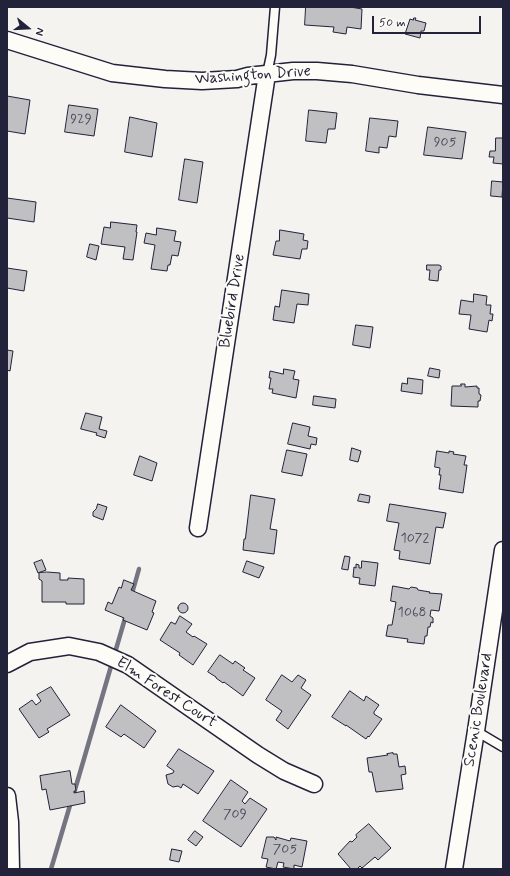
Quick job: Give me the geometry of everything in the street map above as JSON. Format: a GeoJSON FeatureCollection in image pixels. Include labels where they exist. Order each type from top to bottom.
{"type":"FeatureCollection","features":[{"type":"Feature","properties":{"kind":"street","name":"Washington Drive"},"geometry":{"type":"LineString","coordinates":[[7,40],[125,75],[202,81],[237,79],[293,70],[317,71],[352,74],[418,85],[503,94]]}},
{"type":"Feature","properties":{"kind":"street","name":"Bluebird Drive"},"geometry":{"type":"LineString","coordinates":[[198,528],[268,74]]}},
{"type":"Feature","properties":{"kind":"street","name":"Scenic Boulevard"},"geometry":{"type":"LineString","coordinates":[[454,869],[503,550]]}},
{"type":"Feature","properties":{"kind":"street","name":"Elm Forest Court"},"geometry":{"type":"LineString","coordinates":[[7,664],[30,652],[69,646],[99,652],[128,665],[258,756],[284,771],[314,784]]}},
{"type":"Feature","properties":{"kind":"street"},"geometry":{"type":"LineString","coordinates":[[7,796],[10,822],[11,869]]}},
{"type":"Feature","properties":{"kind":"lane"},"geometry":{"type":"LineString","coordinates":[[268,74],[275,7]]}},
{"type":"Feature","properties":{"kind":"lane"},"geometry":{"type":"LineString","coordinates":[[476,731],[503,747]]}},
{"type":"Feature","properties":{"kind":"building"},"geometry":{"type":"Polygon","coordinates":[[[306,7],[350,7],[362,9],[361,29],[347,27],[346,34],[333,32],[334,27],[305,25],[306,7]]]}},
{"type":"Feature","properties":{"kind":"building"},"geometry":{"type":"Polygon","coordinates":[[[416,18],[415,20],[426,23],[424,31],[421,31],[420,38],[405,34],[410,19],[413,20],[416,18]]]}},
{"type":"Feature","properties":{"kind":"building"},"geometry":{"type":"Polygon","coordinates":[[[7,96],[30,100],[25,134],[7,131],[7,96]]]}},
{"type":"Feature","properties":{"kind":"building"},"geometry":{"type":"Polygon","coordinates":[[[69,105],[98,109],[94,136],[65,132],[69,105]]]}},
{"type":"Feature","properties":{"kind":"building"},"geometry":{"type":"Polygon","coordinates":[[[309,110],[337,113],[335,129],[328,129],[326,143],[306,141],[309,110]]]}},
{"type":"Feature","properties":{"kind":"building"},"geometry":{"type":"Polygon","coordinates":[[[130,117],[157,123],[152,157],[125,152],[130,117]]]}},
{"type":"Feature","properties":{"kind":"building"},"geometry":{"type":"Polygon","coordinates":[[[370,118],[398,121],[396,137],[389,136],[387,148],[379,147],[379,153],[366,151],[370,118]]]}},
{"type":"Feature","properties":{"kind":"building"},"geometry":{"type":"Polygon","coordinates":[[[428,127],[466,132],[462,159],[424,155],[428,127]]]}},
{"type":"Feature","properties":{"kind":"building"},"geometry":{"type":"Polygon","coordinates":[[[496,138],[503,138],[503,164],[493,163],[494,157],[489,157],[490,151],[495,151],[496,138]]]}},
{"type":"Feature","properties":{"kind":"building"},"geometry":{"type":"Polygon","coordinates":[[[185,159],[203,162],[197,203],[179,200],[185,159]]]}},
{"type":"Feature","properties":{"kind":"building"},"geometry":{"type":"Polygon","coordinates":[[[492,181],[503,182],[502,197],[491,196],[492,181]]]}},
{"type":"Feature","properties":{"kind":"building"},"geometry":{"type":"Polygon","coordinates":[[[7,198],[36,202],[34,222],[7,218],[7,198]]]}},
{"type":"Feature","properties":{"kind":"building"},"geometry":{"type":"Polygon","coordinates":[[[111,222],[137,225],[133,260],[123,259],[125,247],[101,244],[104,227],[110,228],[111,222]]]}},
{"type":"Feature","properties":{"kind":"building"},"geometry":{"type":"Polygon","coordinates":[[[157,228],[176,231],[174,241],[181,242],[178,256],[172,255],[167,271],[151,269],[155,245],[144,243],[146,233],[156,235],[157,228]]]}},
{"type":"Feature","properties":{"kind":"building"},"geometry":{"type":"Polygon","coordinates":[[[280,230],[304,234],[303,240],[308,241],[307,249],[302,249],[300,259],[273,255],[276,241],[279,241],[280,230]]]}},
{"type":"Feature","properties":{"kind":"building"},"geometry":{"type":"Polygon","coordinates":[[[90,244],[99,246],[96,260],[87,257],[90,244]]]}},
{"type":"Feature","properties":{"kind":"building"},"geometry":{"type":"Polygon","coordinates":[[[427,265],[441,266],[438,281],[429,280],[430,270],[427,270],[427,265]]]}},
{"type":"Feature","properties":{"kind":"building"},"geometry":{"type":"Polygon","coordinates":[[[7,268],[27,271],[24,291],[7,288],[7,268]]]}},
{"type":"Feature","properties":{"kind":"building"},"geometry":{"type":"Polygon","coordinates":[[[282,290],[309,294],[308,305],[297,304],[294,323],[273,320],[275,306],[279,307],[282,290]]]}},
{"type":"Feature","properties":{"kind":"building"},"geometry":{"type":"Polygon","coordinates":[[[474,294],[487,296],[486,305],[491,305],[490,314],[493,314],[492,321],[489,320],[487,332],[469,329],[471,315],[459,314],[461,300],[473,302],[474,294]]]}},
{"type":"Feature","properties":{"kind":"building"},"geometry":{"type":"Polygon","coordinates":[[[356,325],[373,327],[370,348],[353,345],[356,325]]]}},
{"type":"Feature","properties":{"kind":"building"},"geometry":{"type":"Polygon","coordinates":[[[7,350],[13,351],[10,371],[7,370],[7,350]]]}},
{"type":"Feature","properties":{"kind":"building"},"geometry":{"type":"Polygon","coordinates":[[[430,368],[440,370],[439,378],[428,376],[430,368]]]}},
{"type":"Feature","properties":{"kind":"building"},"geometry":{"type":"Polygon","coordinates":[[[284,369],[295,371],[293,379],[299,380],[296,398],[272,393],[273,389],[269,389],[271,378],[269,378],[270,371],[283,374],[284,369]]]}},
{"type":"Feature","properties":{"kind":"building"},"geometry":{"type":"Polygon","coordinates":[[[408,378],[423,380],[422,394],[401,391],[402,383],[407,384],[408,378]]]}},
{"type":"Feature","properties":{"kind":"building"},"geometry":{"type":"Polygon","coordinates":[[[461,384],[465,384],[465,387],[477,386],[477,388],[479,388],[479,394],[481,395],[480,401],[478,401],[478,407],[451,406],[452,386],[461,386],[461,384]]]}},
{"type":"Feature","properties":{"kind":"building"},"geometry":{"type":"Polygon","coordinates":[[[314,396],[336,399],[335,408],[313,405],[314,396]]]}},
{"type":"Feature","properties":{"kind":"building"},"geometry":{"type":"Polygon","coordinates":[[[86,413],[102,417],[99,429],[107,431],[105,438],[96,435],[97,433],[81,429],[86,413]]]}},
{"type":"Feature","properties":{"kind":"building"},"geometry":{"type":"Polygon","coordinates":[[[293,423],[310,427],[308,436],[317,438],[316,445],[311,444],[310,449],[288,444],[293,423]]]}},
{"type":"Feature","properties":{"kind":"building"},"geometry":{"type":"Polygon","coordinates":[[[352,448],[361,451],[358,462],[350,460],[352,448]]]}},
{"type":"Feature","properties":{"kind":"building"},"geometry":{"type":"Polygon","coordinates":[[[287,450],[307,454],[302,476],[282,472],[287,450]]]}},
{"type":"Feature","properties":{"kind":"building"},"geometry":{"type":"Polygon","coordinates":[[[437,451],[449,453],[449,451],[454,452],[453,454],[466,456],[464,465],[467,465],[463,493],[439,489],[441,475],[439,475],[440,468],[435,467],[437,451]]]}},
{"type":"Feature","properties":{"kind":"building"},"geometry":{"type":"Polygon","coordinates":[[[140,456],[157,463],[152,481],[134,475],[140,456]]]}},
{"type":"Feature","properties":{"kind":"building"},"geometry":{"type":"Polygon","coordinates":[[[360,494],[370,496],[369,503],[358,501],[360,494]]]}},
{"type":"Feature","properties":{"kind":"building"},"geometry":{"type":"Polygon","coordinates":[[[251,495],[275,499],[270,529],[277,530],[274,554],[243,550],[251,495]]]}},
{"type":"Feature","properties":{"kind":"building"},"geometry":{"type":"Polygon","coordinates":[[[98,504],[107,507],[103,520],[93,516],[93,512],[98,504]]]}},
{"type":"Feature","properties":{"kind":"building"},"geometry":{"type":"Polygon","coordinates":[[[390,504],[446,513],[443,528],[436,527],[430,564],[399,559],[400,551],[394,550],[399,523],[387,521],[390,504]]]}},
{"type":"Feature","properties":{"kind":"building"},"geometry":{"type":"Polygon","coordinates":[[[345,556],[350,557],[348,570],[342,569],[345,556]]]}},
{"type":"Feature","properties":{"kind":"building"},"geometry":{"type":"Polygon","coordinates":[[[42,560],[46,570],[38,573],[34,563],[42,560]]]}},
{"type":"Feature","properties":{"kind":"building"},"geometry":{"type":"Polygon","coordinates":[[[247,561],[264,567],[259,578],[243,572],[247,561]]]}},
{"type":"Feature","properties":{"kind":"building"},"geometry":{"type":"Polygon","coordinates":[[[362,561],[378,563],[375,586],[359,584],[360,578],[353,577],[354,567],[356,568],[356,564],[359,565],[359,568],[361,568],[362,561]]]}},
{"type":"Feature","properties":{"kind":"building"},"geometry":{"type":"Polygon","coordinates":[[[39,573],[60,573],[60,580],[68,580],[68,578],[84,579],[84,604],[42,602],[42,581],[39,579],[39,573]]]}},
{"type":"Feature","properties":{"kind":"building"},"geometry":{"type":"Polygon","coordinates":[[[124,580],[134,584],[131,590],[156,601],[152,612],[154,613],[147,630],[123,620],[124,618],[105,610],[108,602],[112,604],[119,587],[121,588],[124,580]]]}},
{"type":"Feature","properties":{"kind":"building"},"geometry":{"type":"Polygon","coordinates":[[[393,586],[409,589],[411,587],[430,592],[429,593],[442,594],[439,611],[431,610],[430,616],[433,618],[433,623],[431,622],[430,627],[428,627],[424,644],[407,642],[408,639],[386,636],[388,625],[392,625],[396,602],[391,601],[393,586]]]}},
{"type":"Feature","properties":{"kind":"building"},"geometry":{"type":"Polygon","coordinates":[[[181,603],[185,603],[187,604],[187,612],[181,613],[178,610],[178,606],[181,603]]]}},
{"type":"Feature","properties":{"kind":"building"},"geometry":{"type":"Polygon","coordinates":[[[180,616],[192,624],[186,632],[207,644],[193,665],[179,655],[180,653],[160,640],[171,622],[175,624],[180,616]]]}},
{"type":"Feature","properties":{"kind":"building"},"geometry":{"type":"Polygon","coordinates":[[[220,655],[233,664],[235,661],[245,668],[243,670],[255,678],[243,696],[208,672],[220,655]]]}},
{"type":"Feature","properties":{"kind":"building"},"geometry":{"type":"Polygon","coordinates":[[[282,675],[292,682],[298,675],[306,680],[301,688],[311,695],[288,729],[276,720],[282,711],[266,700],[282,675]]]}},
{"type":"Feature","properties":{"kind":"building"},"geometry":{"type":"Polygon","coordinates":[[[51,687],[70,715],[47,729],[49,732],[39,738],[19,709],[32,700],[36,705],[41,701],[37,695],[51,687]]]}},
{"type":"Feature","properties":{"kind":"building"},"geometry":{"type":"Polygon","coordinates":[[[350,691],[364,701],[366,696],[379,705],[374,714],[382,719],[366,739],[332,717],[350,691]]]}},
{"type":"Feature","properties":{"kind":"building"},"geometry":{"type":"Polygon","coordinates":[[[121,705],[156,731],[144,748],[124,734],[121,737],[106,727],[121,705]]]}},
{"type":"Feature","properties":{"kind":"building"},"geometry":{"type":"Polygon","coordinates":[[[179,749],[214,771],[198,794],[183,784],[181,788],[178,786],[173,787],[168,784],[166,775],[173,773],[174,771],[167,766],[179,749]]]}},
{"type":"Feature","properties":{"kind":"building"},"geometry":{"type":"Polygon","coordinates":[[[393,753],[397,754],[399,767],[405,766],[406,774],[401,775],[403,789],[376,792],[372,772],[369,772],[367,758],[393,753]]]}},
{"type":"Feature","properties":{"kind":"building"},"geometry":{"type":"Polygon","coordinates":[[[70,771],[72,784],[75,784],[76,791],[74,791],[74,793],[84,791],[85,803],[50,810],[46,789],[42,790],[40,776],[70,771]]]}},
{"type":"Feature","properties":{"kind":"building"},"geometry":{"type":"Polygon","coordinates":[[[231,780],[248,792],[242,801],[245,804],[250,798],[267,809],[241,847],[203,821],[231,780]]]}},
{"type":"Feature","properties":{"kind":"building"},"geometry":{"type":"Polygon","coordinates":[[[369,824],[391,848],[378,860],[375,857],[362,868],[360,866],[357,869],[351,869],[338,854],[369,824]]]}},
{"type":"Feature","properties":{"kind":"building"},"geometry":{"type":"Polygon","coordinates":[[[195,831],[203,837],[196,846],[188,840],[195,831]]]}},
{"type":"Feature","properties":{"kind":"building"},"geometry":{"type":"Polygon","coordinates":[[[267,837],[274,837],[276,840],[276,837],[290,841],[291,838],[307,841],[302,867],[294,865],[294,869],[283,867],[284,863],[278,862],[276,869],[266,867],[268,859],[262,858],[267,837]]]}},
{"type":"Feature","properties":{"kind":"building"},"geometry":{"type":"Polygon","coordinates":[[[172,849],[182,851],[179,862],[170,860],[172,849]]]}},
{"type":"Feature","properties":{"kind":"waterway"},"geometry":{"type":"LineString","coordinates":[[131,597],[139,569]]}},
{"type":"Feature","properties":{"kind":"waterway"},"geometry":{"type":"LineString","coordinates":[[74,793],[126,615]]}},
{"type":"Feature","properties":{"kind":"waterway"},"geometry":{"type":"LineString","coordinates":[[51,869],[71,802]]}}]}
